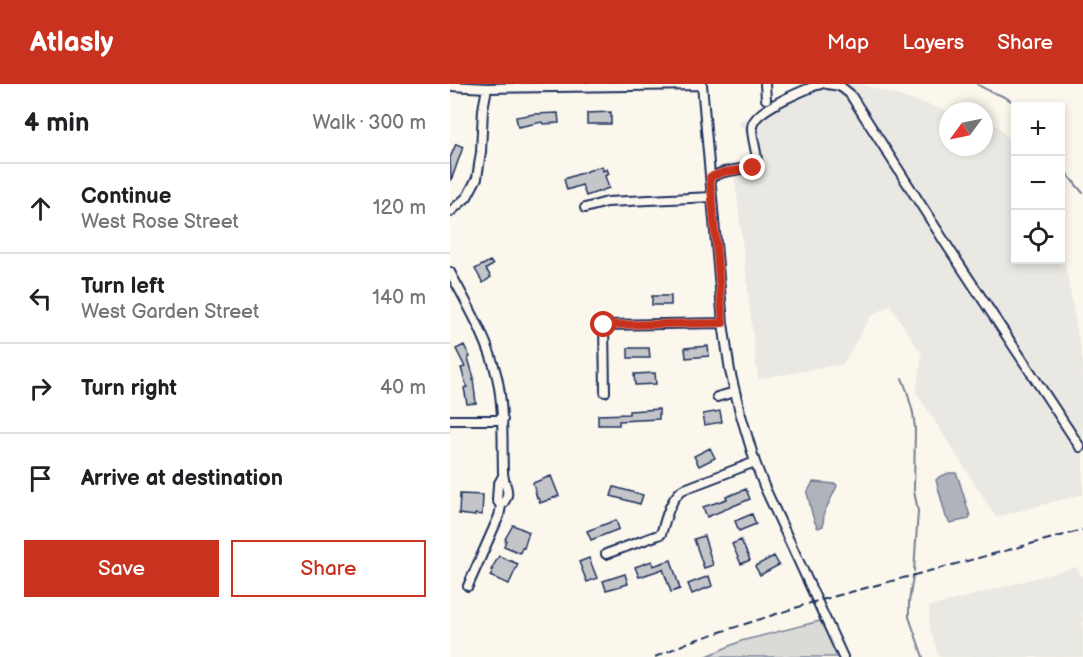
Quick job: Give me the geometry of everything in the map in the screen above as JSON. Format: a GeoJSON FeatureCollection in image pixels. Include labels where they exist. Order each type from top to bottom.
{"type":"FeatureCollection","features":[{"type":"Feature","properties":{"kind":"street"},"geometry":{"type":"LineString","coordinates":[[450,86],[487,88],[702,84],[723,323],[735,392],[755,462],[843,657]]}},
{"type":"Feature","properties":{"kind":"street"},"geometry":{"type":"LineString","coordinates":[[765,84],[766,99]]}},
{"type":"Feature","properties":{"kind":"street"},"geometry":{"type":"LineString","coordinates":[[710,177],[757,166],[758,158],[752,132],[754,120],[768,109],[821,84]]}},
{"type":"Feature","properties":{"kind":"street"},"geometry":{"type":"LineString","coordinates":[[827,84],[840,86],[861,110],[1080,447]]}},
{"type":"Feature","properties":{"kind":"street"},"geometry":{"type":"LineString","coordinates":[[450,212],[467,197],[477,178],[487,88]]}},
{"type":"Feature","properties":{"kind":"street"},"geometry":{"type":"LineString","coordinates":[[585,208],[608,202],[712,197]]}},
{"type":"Feature","properties":{"kind":"street"},"geometry":{"type":"LineString","coordinates":[[450,272],[490,353],[497,378],[502,420],[502,476],[496,500],[501,506],[499,516],[468,586]]}},
{"type":"Feature","properties":{"kind":"street"},"geometry":{"type":"LineString","coordinates":[[605,392],[604,325],[723,323]]}},
{"type":"Feature","properties":{"kind":"street"},"geometry":{"type":"LineString","coordinates":[[717,397],[735,392]]}},
{"type":"Feature","properties":{"kind":"street"},"geometry":{"type":"LineString","coordinates":[[450,420],[502,420]]}},
{"type":"Feature","properties":{"kind":"street"},"geometry":{"type":"LineString","coordinates":[[606,554],[661,534],[670,507],[682,490],[755,462]]}},
{"type":"Feature","properties":{"kind":"shaded area"},"geometry":{"type":"Polygon","coordinates":[[[811,84],[861,84],[939,108],[939,156],[993,156],[993,125],[997,126],[1011,142],[1011,264],[1065,263],[1083,363],[1083,494],[996,517],[916,392],[922,355],[890,305],[871,316],[843,364],[758,379],[733,162],[745,160],[751,151],[750,140],[738,122],[811,84]]]}},
{"type":"Feature","properties":{"kind":"shaded area"},"geometry":{"type":"Polygon","coordinates":[[[949,473],[956,473],[958,477],[969,519],[950,523],[946,517],[936,480],[949,473]]]}},
{"type":"Feature","properties":{"kind":"shaded area"},"geometry":{"type":"Polygon","coordinates":[[[813,482],[836,484],[837,486],[824,513],[823,526],[818,528],[812,516],[807,493],[813,482]]]}},
{"type":"Feature","properties":{"kind":"shaded area"},"geometry":{"type":"Polygon","coordinates":[[[1076,567],[1083,579],[1083,657],[939,657],[930,629],[929,607],[1076,567]]]}},
{"type":"Feature","properties":{"kind":"shaded area"},"geometry":{"type":"Polygon","coordinates":[[[824,620],[840,657],[705,657],[741,641],[824,620]]]}},
{"type":"Feature","properties":{"kind":"building"},"geometry":{"type":"Polygon","coordinates":[[[611,112],[611,124],[587,124],[587,113],[611,112]]]}},
{"type":"Feature","properties":{"kind":"building"},"geometry":{"type":"Polygon","coordinates":[[[558,113],[559,123],[543,124],[542,122],[518,127],[516,117],[558,113]]]}},
{"type":"Feature","properties":{"kind":"building"},"geometry":{"type":"Polygon","coordinates":[[[456,144],[463,147],[451,181],[450,158],[456,144]]]}},
{"type":"Feature","properties":{"kind":"building"},"geometry":{"type":"Polygon","coordinates":[[[602,166],[603,171],[607,169],[609,174],[605,176],[609,188],[586,196],[582,185],[567,190],[564,179],[602,166]]]}},
{"type":"Feature","properties":{"kind":"building"},"geometry":{"type":"Polygon","coordinates":[[[490,261],[493,265],[486,269],[491,277],[483,283],[475,269],[490,261]]]}},
{"type":"Feature","properties":{"kind":"building"},"geometry":{"type":"Polygon","coordinates":[[[652,296],[671,296],[671,305],[652,305],[652,296]]]}},
{"type":"Feature","properties":{"kind":"building"},"geometry":{"type":"Polygon","coordinates":[[[464,345],[470,357],[468,358],[474,378],[476,403],[467,404],[464,388],[467,387],[461,368],[465,367],[456,349],[464,345]]]}},
{"type":"Feature","properties":{"kind":"building"},"geometry":{"type":"Polygon","coordinates":[[[708,346],[709,356],[686,358],[685,348],[708,346]]]}},
{"type":"Feature","properties":{"kind":"building"},"geometry":{"type":"Polygon","coordinates":[[[628,348],[649,348],[650,358],[628,358],[628,348]]]}},
{"type":"Feature","properties":{"kind":"building"},"geometry":{"type":"Polygon","coordinates":[[[655,373],[656,384],[635,385],[634,374],[655,373]]]}},
{"type":"Feature","properties":{"kind":"building"},"geometry":{"type":"Polygon","coordinates":[[[659,409],[659,419],[619,421],[619,425],[598,425],[598,415],[629,414],[629,411],[659,409]]]}},
{"type":"Feature","properties":{"kind":"building"},"geometry":{"type":"Polygon","coordinates":[[[720,411],[722,422],[705,425],[703,414],[720,411]]]}},
{"type":"Feature","properties":{"kind":"building"},"geometry":{"type":"Polygon","coordinates":[[[710,448],[715,458],[699,466],[694,456],[710,448]]]}},
{"type":"Feature","properties":{"kind":"building"},"geometry":{"type":"Polygon","coordinates":[[[551,476],[559,496],[540,503],[533,483],[551,476]]]}},
{"type":"Feature","properties":{"kind":"building"},"geometry":{"type":"Polygon","coordinates":[[[614,487],[643,495],[640,504],[611,496],[614,487]]]}},
{"type":"Feature","properties":{"kind":"building"},"geometry":{"type":"Polygon","coordinates":[[[746,489],[750,499],[707,517],[703,507],[727,499],[726,497],[746,489]]]}},
{"type":"Feature","properties":{"kind":"building"},"geometry":{"type":"Polygon","coordinates":[[[460,494],[483,495],[482,515],[459,514],[460,494]]]}},
{"type":"Feature","properties":{"kind":"building"},"geometry":{"type":"Polygon","coordinates":[[[752,514],[756,524],[739,531],[735,521],[752,514]]]}},
{"type":"Feature","properties":{"kind":"building"},"geometry":{"type":"Polygon","coordinates":[[[616,520],[619,529],[591,540],[587,531],[616,520]]]}},
{"type":"Feature","properties":{"kind":"building"},"geometry":{"type":"Polygon","coordinates":[[[513,525],[529,532],[520,553],[504,546],[505,539],[513,525]]]}},
{"type":"Feature","properties":{"kind":"building"},"geometry":{"type":"Polygon","coordinates":[[[704,536],[713,565],[704,568],[694,539],[704,536]]]}},
{"type":"Feature","properties":{"kind":"building"},"geometry":{"type":"Polygon","coordinates":[[[741,540],[750,560],[741,564],[732,544],[741,540]]]}},
{"type":"Feature","properties":{"kind":"building"},"geometry":{"type":"Polygon","coordinates":[[[499,556],[518,564],[509,584],[490,576],[499,556]]]}},
{"type":"Feature","properties":{"kind":"building"},"geometry":{"type":"Polygon","coordinates":[[[774,556],[779,565],[760,575],[755,566],[774,556]]]}},
{"type":"Feature","properties":{"kind":"building"},"geometry":{"type":"Polygon","coordinates":[[[589,558],[597,578],[587,582],[579,562],[589,558]]]}},
{"type":"Feature","properties":{"kind":"building"},"geometry":{"type":"Polygon","coordinates":[[[671,560],[680,589],[671,592],[663,569],[639,577],[635,567],[652,561],[653,566],[671,560]]]}},
{"type":"Feature","properties":{"kind":"building"},"geometry":{"type":"Polygon","coordinates":[[[625,574],[628,584],[606,590],[603,581],[625,574]]]}},
{"type":"Feature","properties":{"kind":"building"},"geometry":{"type":"Polygon","coordinates":[[[709,576],[712,586],[692,594],[688,584],[709,576]]]}},
{"type":"Feature","properties":{"kind":"waterway"},"geometry":{"type":"LineString","coordinates":[[977,84],[1012,102]]}},
{"type":"Feature","properties":{"kind":"waterway"},"geometry":{"type":"LineString","coordinates":[[1065,172],[1083,193]]}},
{"type":"Feature","properties":{"kind":"waterway"},"geometry":{"type":"LineString","coordinates":[[902,378],[913,413],[915,428],[914,491],[918,511],[914,571]]}},
{"type":"Feature","properties":{"kind":"waterway"},"geometry":{"type":"LineString","coordinates":[[913,576],[909,617],[923,657]]}},
{"type":"Feature","properties":{"kind":"railway"},"geometry":{"type":"LineString","coordinates":[[655,657],[689,642],[817,601],[1083,530]]}},
{"type":"Feature","properties":{"kind":"route"},"geometry":{"type":"LineString","coordinates":[[604,325],[723,323],[710,177],[724,172],[753,168]]}}]}
